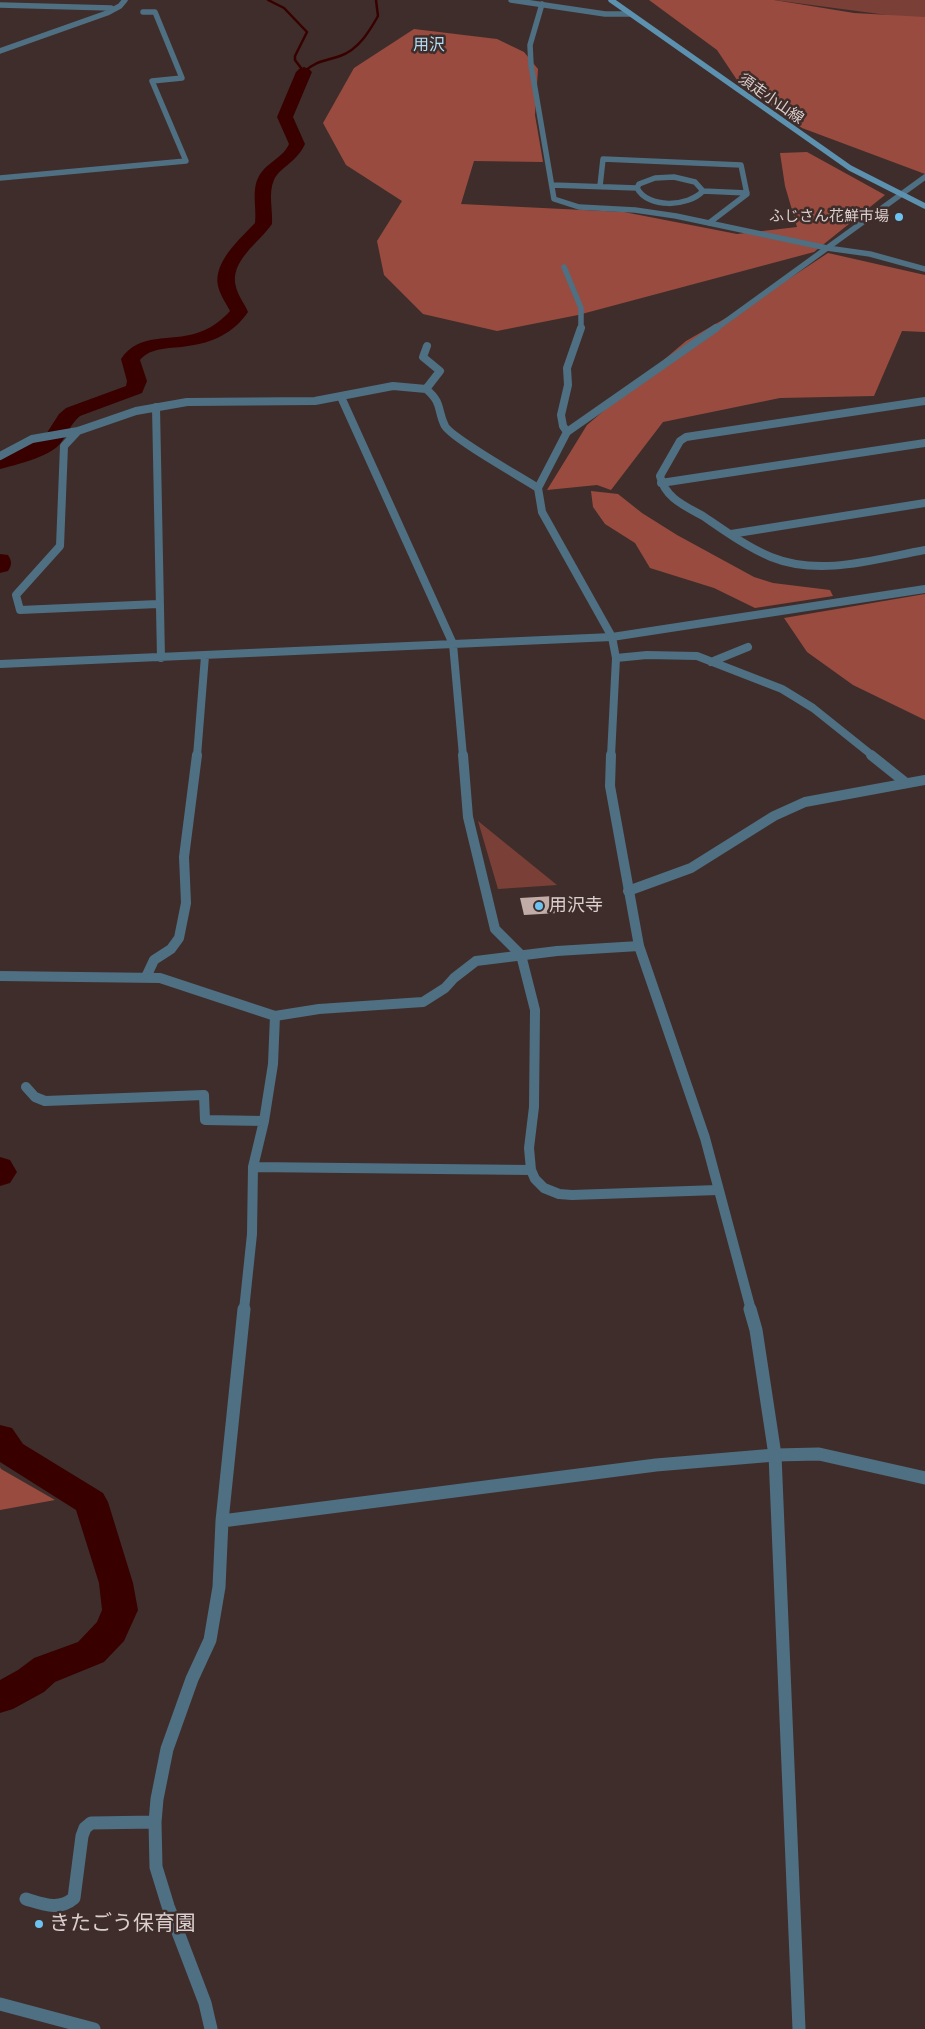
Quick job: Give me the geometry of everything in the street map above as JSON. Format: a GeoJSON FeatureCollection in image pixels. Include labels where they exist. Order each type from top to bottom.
{"type":"FeatureCollection","features":[{"type":"Feature","properties":{"kind":"main road","name":"須走小山線"},"geometry":{"type":"LineString","coordinates":[[610,0],[828,154],[850,168],[925,206]]}},
{"type":"Feature","properties":{"kind":"street"},"geometry":{"type":"LineString","coordinates":[[0,51],[118,7],[125,0]]}},
{"type":"Feature","properties":{"kind":"street"},"geometry":{"type":"LineString","coordinates":[[510,0],[605,14],[630,14]]}},
{"type":"Feature","properties":{"kind":"street"},"geometry":{"type":"LineString","coordinates":[[542,4],[530,44],[531,65],[554,199],[579,207],[635,210],[709,223],[827,248],[870,254],[925,270]]}},
{"type":"Feature","properties":{"kind":"street"},"geometry":{"type":"LineString","coordinates":[[0,5],[118,7]]}},
{"type":"Feature","properties":{"kind":"street"},"geometry":{"type":"LineString","coordinates":[[0,178],[186,161],[152,81],[182,78],[155,12],[143,12]]}},
{"type":"Feature","properties":{"kind":"street"},"geometry":{"type":"LineString","coordinates":[[600,186],[603,159],[741,165],[747,193]]}},
{"type":"Feature","properties":{"kind":"street"},"geometry":{"type":"LineString","coordinates":[[552,185],[636,188],[646,180],[666,177],[687,179],[695,182],[703,191],[747,193]]}},
{"type":"Feature","properties":{"kind":"street"},"geometry":{"type":"LineString","coordinates":[[799,2029],[775,1455],[756,1330],[705,1138],[639,946],[610,786],[611,730],[616,658],[612,638],[542,512],[538,488],[567,432],[925,177]]}},
{"type":"Feature","properties":{"kind":"street"},"geometry":{"type":"LineString","coordinates":[[636,188],[641,196],[668,202],[688,201],[696,198],[703,191]]}},
{"type":"Feature","properties":{"kind":"street"},"geometry":{"type":"LineString","coordinates":[[709,223],[747,193]]}},
{"type":"Feature","properties":{"kind":"street"},"geometry":{"type":"LineString","coordinates":[[564,267],[579,305],[582,321],[577,346],[566,368],[568,385],[560,413],[562,427],[567,432]]}},
{"type":"Feature","properties":{"kind":"street"},"geometry":{"type":"LineString","coordinates":[[426,389],[440,371],[423,356],[427,346]]}},
{"type":"Feature","properties":{"kind":"street"},"geometry":{"type":"LineString","coordinates":[[0,456],[32,439],[74,431],[136,411],[156,407],[187,402],[315,401],[393,386],[426,389],[440,406],[445,426],[458,438],[538,488]]}},
{"type":"Feature","properties":{"kind":"street"},"geometry":{"type":"LineString","coordinates":[[341,397],[453,644],[468,817],[495,929],[521,955],[535,1010],[535,1079],[529,1148],[531,1170],[535,1179],[544,1188],[559,1194],[718,1190]]}},
{"type":"Feature","properties":{"kind":"street"},"geometry":{"type":"LineString","coordinates":[[925,401],[686,438],[680,441],[660,476],[663,489],[682,504],[731,534],[783,561],[808,566],[826,566],[925,550]]}},
{"type":"Feature","properties":{"kind":"street"},"geometry":{"type":"LineString","coordinates":[[156,407],[158,604],[161,658]]}},
{"type":"Feature","properties":{"kind":"street"},"geometry":{"type":"LineString","coordinates":[[74,431],[64,446],[60,546],[16,594],[20,610],[158,604]]}},
{"type":"Feature","properties":{"kind":"street"},"geometry":{"type":"LineString","coordinates":[[661,483],[925,442]]}},
{"type":"Feature","properties":{"kind":"street"},"geometry":{"type":"LineString","coordinates":[[731,534],[925,503]]}},
{"type":"Feature","properties":{"kind":"street"},"geometry":{"type":"LineString","coordinates":[[0,664],[612,638],[925,589]]}},
{"type":"Feature","properties":{"kind":"street"},"geometry":{"type":"LineString","coordinates":[[711,662],[748,647]]}},
{"type":"Feature","properties":{"kind":"street"},"geometry":{"type":"LineString","coordinates":[[616,658],[670,654],[697,656],[796,696],[906,783]]}},
{"type":"Feature","properties":{"kind":"street"},"geometry":{"type":"LineString","coordinates":[[146,977],[154,960],[171,949],[179,938],[186,904],[184,857],[198,749],[205,656]]}},
{"type":"Feature","properties":{"kind":"street"},"geometry":{"type":"LineString","coordinates":[[628,891],[691,868],[774,816],[805,802],[925,780]]}},
{"type":"Feature","properties":{"kind":"street"},"geometry":{"type":"LineString","coordinates":[[0,976],[160,978],[275,1016],[319,1009],[423,1002],[446,988],[454,978],[476,961],[521,955],[639,946]]}},
{"type":"Feature","properties":{"kind":"street"},"geometry":{"type":"LineString","coordinates":[[211,2029],[205,2003],[168,1906],[156,1867],[155,1822],[157,1799],[167,1749],[192,1679],[210,1640],[219,1587],[222,1521],[252,1234],[253,1167],[264,1121],[273,1064],[275,1016]]}},
{"type":"Feature","properties":{"kind":"street"},"geometry":{"type":"LineString","coordinates":[[26,1087],[35,1097],[46,1101],[204,1095],[205,1120],[264,1121]]}},
{"type":"Feature","properties":{"kind":"street"},"geometry":{"type":"LineString","coordinates":[[253,1167],[531,1170]]}},
{"type":"Feature","properties":{"kind":"street"},"geometry":{"type":"LineString","coordinates":[[222,1521],[656,1465],[775,1455],[819,1454],[925,1478]]}},
{"type":"Feature","properties":{"kind":"street"},"geometry":{"type":"LineString","coordinates":[[26,1899],[58,1907],[68,1904],[74,1898],[82,1836],[85,1828],[91,1823],[155,1822]]}},
{"type":"Feature","properties":{"kind":"street"},"geometry":{"type":"LineString","coordinates":[[0,2004],[94,2029]]}},
{"type":"Feature","properties":{"kind":"shaded area"},"geometry":{"type":"Polygon","coordinates":[[[649,0],[774,0],[854,13],[925,17],[925,174],[802,128],[737,80],[717,50],[649,0]]]}},
{"type":"Feature","properties":{"kind":"shaded area"},"geometry":{"type":"Polygon","coordinates":[[[774,0],[925,0],[925,19],[917,19],[774,0]]]}},
{"type":"Feature","properties":{"kind":"shaded area"},"geometry":{"type":"Polygon","coordinates":[[[414,29],[497,39],[524,52],[538,69],[535,115],[543,162],[474,161],[461,204],[624,212],[737,234],[797,227],[785,186],[780,153],[807,152],[885,195],[814,252],[578,315],[497,331],[423,314],[384,275],[377,241],[402,201],[346,165],[323,123],[354,68],[414,29]]]}},
{"type":"Feature","properties":{"kind":"shaded area"},"geometry":{"type":"Polygon","coordinates":[[[828,253],[925,275],[925,332],[902,331],[874,396],[780,398],[663,422],[611,490],[597,485],[547,490],[587,425],[686,341],[752,303],[828,253]]]}},
{"type":"Feature","properties":{"kind":"shaded area"},"geometry":{"type":"Polygon","coordinates":[[[591,491],[618,494],[642,513],[677,535],[754,577],[773,583],[830,590],[833,596],[755,608],[714,588],[650,568],[635,543],[605,524],[593,507],[591,491]]]}},
{"type":"Feature","properties":{"kind":"shaded area"},"geometry":{"type":"Polygon","coordinates":[[[925,594],[925,720],[853,685],[807,652],[784,618],[925,594]]]}},
{"type":"Feature","properties":{"kind":"shaded area"},"geometry":{"type":"Polygon","coordinates":[[[478,821],[557,885],[498,889],[478,821]]]}},
{"type":"Feature","properties":{"kind":"shaded area"},"geometry":{"type":"Polygon","coordinates":[[[0,1467],[1,1469],[55,1500],[0,1510],[0,1467]]]}},
{"type":"Feature","properties":{"kind":"building","name":"用沢寺"},"geometry":{"type":"Polygon","coordinates":[[[554,896],[558,913],[524,915],[520,898],[554,896]]]}},
{"type":"Feature","properties":{"kind":"waterway"},"geometry":{"type":"LineString","coordinates":[[268,0],[284,8],[307,32],[295,56],[295,60],[304,72],[317,63],[340,56],[358,45],[378,16],[376,0]]}},
{"type":"Feature","properties":{"kind":"waterway"},"geometry":{"type":"LineString","coordinates":[[0,463],[46,446],[56,436],[66,419],[73,412],[135,389],[137,381],[130,359],[136,352],[151,345],[189,341],[209,335],[226,325],[239,312],[227,287],[226,278],[228,270],[238,253],[263,224],[263,187],[267,176],[291,155],[297,144],[285,117],[304,72]]}},
{"type":"Feature","properties":{"kind":"waterway"},"geometry":{"type":"LineString","coordinates":[[0,560],[0,566]]}},
{"type":"Feature","properties":{"kind":"waterway"},"geometry":{"type":"LineString","coordinates":[[0,1167],[2,1172],[0,1176]]}},
{"type":"Feature","properties":{"kind":"waterway"},"geometry":{"type":"LineString","coordinates":[[0,1437],[11,1453],[91,1502],[116,1583],[120,1610],[111,1631],[91,1652],[50,1669],[47,1668],[31,1681],[0,1698]]}},
{"type":"Feature","properties":{"kind":"place","name":"ふじさん花鮮市場"},"geometry":{"type":"Point","coordinates":[899,217]}},
{"type":"Feature","properties":{"kind":"place","name":"用沢寺"},"geometry":{"type":"Point","coordinates":[539,906]}},
{"type":"Feature","properties":{"kind":"place","name":"きたごう保育園"},"geometry":{"type":"Point","coordinates":[39,1924]}},
{"type":"Feature","properties":{"kind":"district","name":"用沢"},"geometry":{"type":"Point","coordinates":[429,45]}}]}
